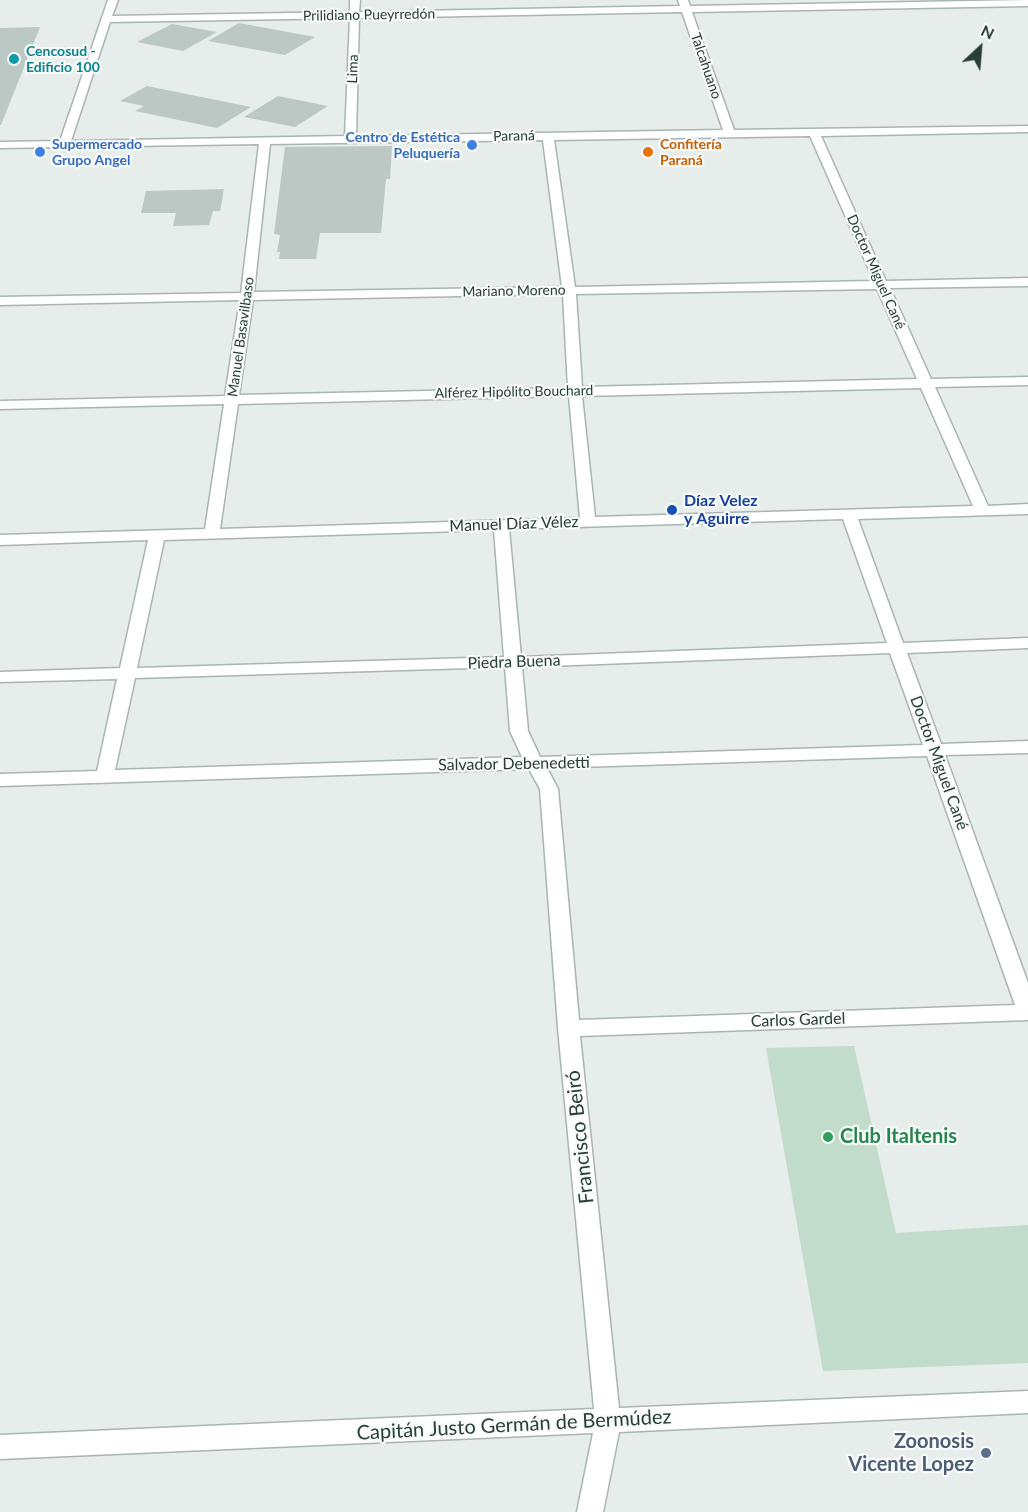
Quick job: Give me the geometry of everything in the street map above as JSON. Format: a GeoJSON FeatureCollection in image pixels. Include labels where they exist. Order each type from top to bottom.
{"type":"FeatureCollection","features":[{"type":"Feature","properties":{"kind":"street"},"geometry":{"type":"LineString","coordinates":[[64,144],[112,0]]}},
{"type":"Feature","properties":{"kind":"street","name":"Lima"},"geometry":{"type":"LineString","coordinates":[[350,139],[355,0]]}},
{"type":"Feature","properties":{"kind":"street","name":"Prilidiano Pueyrredón"},"geometry":{"type":"LineString","coordinates":[[106,19],[355,15],[684,5],[1028,3]]}},
{"type":"Feature","properties":{"kind":"street","name":"Talcahuano"},"geometry":{"type":"LineString","coordinates":[[684,5],[729,132]]}},
{"type":"Feature","properties":{"kind":"street","name":"Paraná"},"geometry":{"type":"LineString","coordinates":[[0,145],[1028,129]]}},
{"type":"Feature","properties":{"kind":"street","name":"Doctor Miguel Cané"},"geometry":{"type":"LineString","coordinates":[[813,131],[983,511]]}},
{"type":"Feature","properties":{"kind":"street"},"geometry":{"type":"LineString","coordinates":[[548,136],[569,289],[575,391],[588,522]]}},
{"type":"Feature","properties":{"kind":"street","name":"Manuel Basavilbaso"},"geometry":{"type":"LineString","coordinates":[[212,533],[248,296],[265,140]]}},
{"type":"Feature","properties":{"kind":"street","name":"Mariano Moreno"},"geometry":{"type":"LineString","coordinates":[[0,301],[1028,282]]}},
{"type":"Feature","properties":{"kind":"street","name":"Alférez Hipólito Bouchard"},"geometry":{"type":"LineString","coordinates":[[0,405],[1028,381]]}},
{"type":"Feature","properties":{"kind":"street","name":"Manuel Díaz Vélez"},"geometry":{"type":"LineString","coordinates":[[0,540],[1028,509]]}},
{"type":"Feature","properties":{"kind":"street","name":"Doctor Miguel Cané"},"geometry":{"type":"LineString","coordinates":[[849,515],[1028,1012]]}},
{"type":"Feature","properties":{"kind":"street","name":"Francisco Beiró"},"geometry":{"type":"LineString","coordinates":[[501,525],[519,731],[525,747],[549,789],[569,1028],[608,1421],[590,1512]]}},
{"type":"Feature","properties":{"kind":"street"},"geometry":{"type":"LineString","coordinates":[[105,775],[157,536]]}},
{"type":"Feature","properties":{"kind":"street","name":"Piedra Buena"},"geometry":{"type":"LineString","coordinates":[[0,677],[1028,644]]}},
{"type":"Feature","properties":{"kind":"street","name":"Salvador Debenedetti"},"geometry":{"type":"LineString","coordinates":[[0,780],[1028,747]]}},
{"type":"Feature","properties":{"kind":"street","name":"Carlos Gardel"},"geometry":{"type":"LineString","coordinates":[[569,1028],[1028,1012]]}},
{"type":"Feature","properties":{"kind":"street","name":"Capitán Justo Germán de Bermúdez"},"geometry":{"type":"LineString","coordinates":[[0,1447],[1028,1402]]}},
{"type":"Feature","properties":{"kind":"green space","name":"Club Italtenis"},"geometry":{"type":"Polygon","coordinates":[[[854,1046],[896,1233],[1028,1225],[1028,1363],[823,1371],[766,1048],[854,1046]]]}},
{"type":"Feature","properties":{"kind":"building"},"geometry":{"type":"Polygon","coordinates":[[[239,23],[315,37],[285,55],[208,41],[239,23]]]}},
{"type":"Feature","properties":{"kind":"building"},"geometry":{"type":"Polygon","coordinates":[[[172,24],[217,32],[183,51],[137,42],[172,24]]]}},
{"type":"Feature","properties":{"kind":"building","name":"Cencosud - Edificio 100"},"geometry":{"type":"Polygon","coordinates":[[[40,27],[1,125],[0,125],[0,28],[40,27]]]}},
{"type":"Feature","properties":{"kind":"building"},"geometry":{"type":"Polygon","coordinates":[[[147,86],[251,107],[217,128],[135,111],[144,106],[120,101],[147,86]]]}},
{"type":"Feature","properties":{"kind":"building"},"geometry":{"type":"Polygon","coordinates":[[[278,96],[328,106],[295,127],[244,117],[278,96]]]}},
{"type":"Feature","properties":{"kind":"building"},"geometry":{"type":"Polygon","coordinates":[[[392,146],[390,179],[386,179],[381,233],[320,233],[316,259],[279,259],[280,252],[277,252],[280,235],[274,234],[285,147],[392,146]]]}},
{"type":"Feature","properties":{"kind":"building"},"geometry":{"type":"Polygon","coordinates":[[[224,189],[220,211],[213,211],[209,225],[173,226],[176,213],[141,213],[146,191],[224,189]]]}},
{"type":"Feature","properties":{"kind":"place","name":"Cencosud - Edificio 100"},"geometry":{"type":"Point","coordinates":[14,59]}},
{"type":"Feature","properties":{"kind":"place","name":"Centro de Estética Peluquería"},"geometry":{"type":"Point","coordinates":[472,145]}},
{"type":"Feature","properties":{"kind":"place","name":"Supermercado Grupo Angel"},"geometry":{"type":"Point","coordinates":[40,152]}},
{"type":"Feature","properties":{"kind":"place","name":"Confitería Paraná"},"geometry":{"type":"Point","coordinates":[648,152]}},
{"type":"Feature","properties":{"kind":"place","name":"Díaz Velez y Aguirre"},"geometry":{"type":"Point","coordinates":[672,510]}},
{"type":"Feature","properties":{"kind":"place","name":"Club Italtenis"},"geometry":{"type":"Point","coordinates":[828,1137]}},
{"type":"Feature","properties":{"kind":"place","name":"Zoonosis Vicente Lopez"},"geometry":{"type":"Point","coordinates":[986,1453]}}]}
